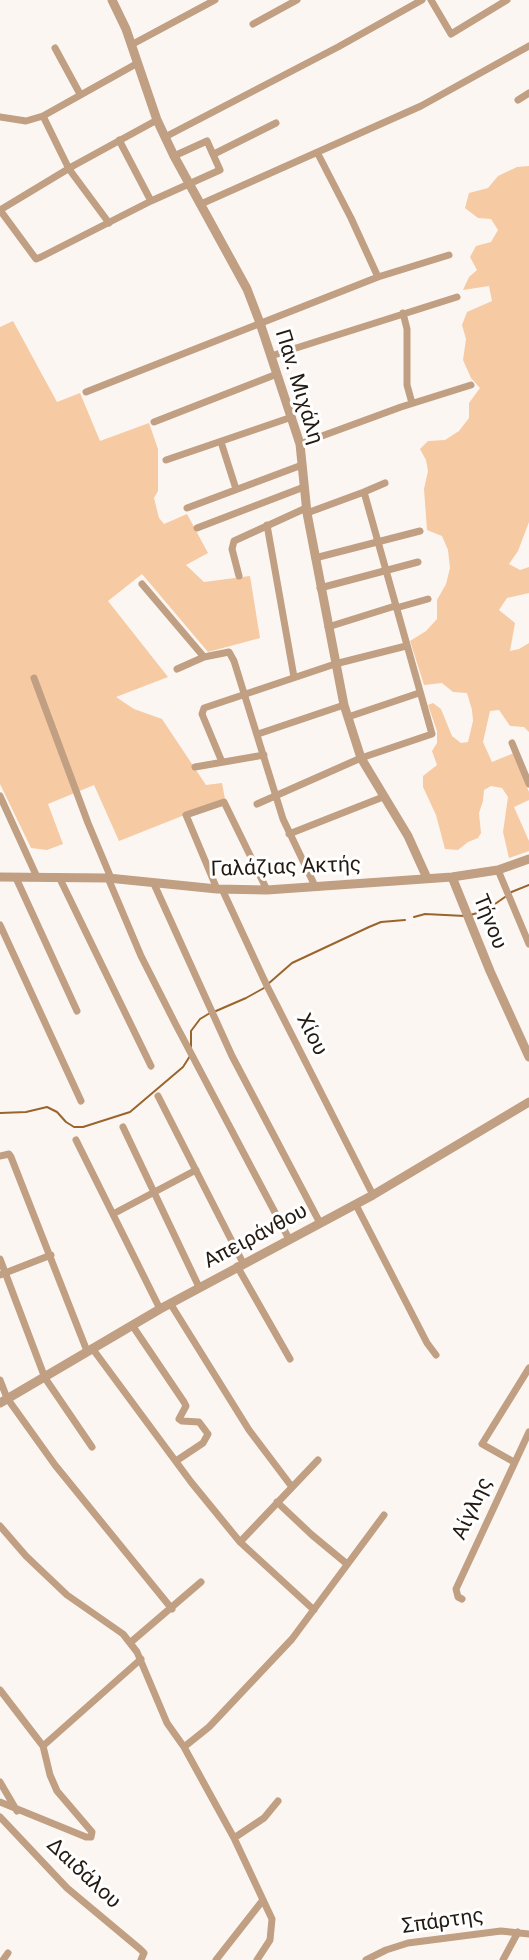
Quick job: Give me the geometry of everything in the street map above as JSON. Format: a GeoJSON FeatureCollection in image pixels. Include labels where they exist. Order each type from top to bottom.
{"type":"FeatureCollection","features":[{"type":"Feature","properties":{"kind":"street","name":"Παν. Μιχάλη"},"geometry":{"type":"LineString","coordinates":[[112,0],[157,120],[249,294],[260,323],[300,444],[307,511],[344,705],[361,758],[408,836],[426,878]]}},
{"type":"Feature","properties":{"kind":"street"},"geometry":{"type":"LineString","coordinates":[[131,45],[215,0]]}},
{"type":"Feature","properties":{"kind":"street"},"geometry":{"type":"LineString","coordinates":[[253,24],[297,0]]}},
{"type":"Feature","properties":{"kind":"street"},"geometry":{"type":"LineString","coordinates":[[165,137],[422,0]]}},
{"type":"Feature","properties":{"kind":"street"},"geometry":{"type":"LineString","coordinates":[[431,0],[451,34],[507,0]]}},
{"type":"Feature","properties":{"kind":"street"},"geometry":{"type":"LineString","coordinates":[[201,204],[318,154],[447,94],[529,46]]}},
{"type":"Feature","properties":{"kind":"street"},"geometry":{"type":"LineString","coordinates":[[55,48],[80,94]]}},
{"type":"Feature","properties":{"kind":"street"},"geometry":{"type":"LineString","coordinates":[[0,117],[26,121],[43,116],[136,64]]}},
{"type":"Feature","properties":{"kind":"street"},"geometry":{"type":"LineString","coordinates":[[518,100],[529,93]]}},
{"type":"Feature","properties":{"kind":"street"},"geometry":{"type":"LineString","coordinates":[[43,116],[69,169],[109,223]]}},
{"type":"Feature","properties":{"kind":"street"},"geometry":{"type":"LineString","coordinates":[[157,120],[0,210],[36,259],[151,201],[220,170],[207,141],[174,156]]}},
{"type":"Feature","properties":{"kind":"street"},"geometry":{"type":"LineString","coordinates":[[214,154],[276,123]]}},
{"type":"Feature","properties":{"kind":"street"},"geometry":{"type":"LineString","coordinates":[[119,140],[151,201]]}},
{"type":"Feature","properties":{"kind":"street"},"geometry":{"type":"LineString","coordinates":[[318,154],[377,277]]}},
{"type":"Feature","properties":{"kind":"street"},"geometry":{"type":"LineString","coordinates":[[86,392],[377,277],[449,255]]}},
{"type":"Feature","properties":{"kind":"street"},"geometry":{"type":"LineString","coordinates":[[271,356],[457,298]]}},
{"type":"Feature","properties":{"kind":"street"},"geometry":{"type":"LineString","coordinates":[[403,313],[407,329],[407,385],[412,403]]}},
{"type":"Feature","properties":{"kind":"street"},"geometry":{"type":"LineString","coordinates":[[154,422],[277,374]]}},
{"type":"Feature","properties":{"kind":"street"},"geometry":{"type":"LineString","coordinates":[[300,444],[412,403],[471,385]]}},
{"type":"Feature","properties":{"kind":"street"},"geometry":{"type":"LineString","coordinates":[[166,460],[292,417]]}},
{"type":"Feature","properties":{"kind":"street"},"geometry":{"type":"LineString","coordinates":[[221,442],[236,489]]}},
{"type":"Feature","properties":{"kind":"street"},"geometry":{"type":"LineString","coordinates":[[187,508],[302,465]]}},
{"type":"Feature","properties":{"kind":"street"},"geometry":{"type":"LineString","coordinates":[[239,576],[232,545],[234,541],[267,525],[384,483]]}},
{"type":"Feature","properties":{"kind":"street"},"geometry":{"type":"LineString","coordinates":[[197,528],[304,487]]}},
{"type":"Feature","properties":{"kind":"street"},"geometry":{"type":"LineString","coordinates":[[257,804],[361,758],[432,734],[363,492]]}},
{"type":"Feature","properties":{"kind":"street"},"geometry":{"type":"LineString","coordinates":[[267,525],[294,677]]}},
{"type":"Feature","properties":{"kind":"street"},"geometry":{"type":"LineString","coordinates":[[315,558],[420,531]]}},
{"type":"Feature","properties":{"kind":"street"},"geometry":{"type":"LineString","coordinates":[[320,588],[418,562]]}},
{"type":"Feature","properties":{"kind":"street"},"geometry":{"type":"LineString","coordinates":[[142,584],[204,657]]}},
{"type":"Feature","properties":{"kind":"street"},"geometry":{"type":"LineString","coordinates":[[328,627],[428,599]]}},
{"type":"Feature","properties":{"kind":"street"},"geometry":{"type":"LineString","coordinates":[[222,762],[201,710],[335,664],[406,646]]}},
{"type":"Feature","properties":{"kind":"street"},"geometry":{"type":"LineString","coordinates":[[177,669],[204,657],[229,652],[289,834],[315,886]]}},
{"type":"Feature","properties":{"kind":"street"},"geometry":{"type":"LineString","coordinates":[[34,678],[141,956],[289,1239]]}},
{"type":"Feature","properties":{"kind":"street"},"geometry":{"type":"LineString","coordinates":[[348,717],[419,693]]}},
{"type":"Feature","properties":{"kind":"street"},"geometry":{"type":"LineString","coordinates":[[258,734],[344,705]]}},
{"type":"Feature","properties":{"kind":"street"},"geometry":{"type":"LineString","coordinates":[[512,743],[529,784]]}},
{"type":"Feature","properties":{"kind":"street"},"geometry":{"type":"LineString","coordinates":[[195,767],[264,755]]}},
{"type":"Feature","properties":{"kind":"street"},"geometry":{"type":"LineString","coordinates":[[0,796],[37,877]]}},
{"type":"Feature","properties":{"kind":"street"},"geometry":{"type":"LineString","coordinates":[[289,834],[383,797]]}},
{"type":"Feature","properties":{"kind":"street","name":"Χίου"},"geometry":{"type":"LineString","coordinates":[[267,890],[224,802],[186,815],[267,986],[373,1195]]}},
{"type":"Feature","properties":{"kind":"street","name":"Γαλάζιας Ακτής"},"geometry":{"type":"LineString","coordinates":[[0,877],[110,878],[154,884],[267,890],[452,877],[498,870],[529,859]]}},
{"type":"Feature","properties":{"kind":"street"},"geometry":{"type":"LineString","coordinates":[[498,870],[529,944]]}},
{"type":"Feature","properties":{"kind":"street","name":"Τήνου"},"geometry":{"type":"LineString","coordinates":[[452,877],[490,971],[529,1056]]}},
{"type":"Feature","properties":{"kind":"street"},"geometry":{"type":"LineString","coordinates":[[16,878],[77,1012]]}},
{"type":"Feature","properties":{"kind":"street"},"geometry":{"type":"LineString","coordinates":[[60,879],[151,1066]]}},
{"type":"Feature","properties":{"kind":"street"},"geometry":{"type":"LineString","coordinates":[[154,884],[232,1056],[320,1223]]}},
{"type":"Feature","properties":{"kind":"street"},"geometry":{"type":"LineString","coordinates":[[0,925],[82,1101]]}},
{"type":"Feature","properties":{"kind":"street"},"geometry":{"type":"LineString","coordinates":[[158,1096],[240,1265],[290,1359]]}},
{"type":"Feature","properties":{"kind":"street","name":"Απειράνθου"},"geometry":{"type":"LineString","coordinates":[[4,1401],[170,1303],[356,1205],[529,1102]]}},
{"type":"Feature","properties":{"kind":"street"},"geometry":{"type":"LineString","coordinates":[[123,1127],[199,1287]]}},
{"type":"Feature","properties":{"kind":"street"},"geometry":{"type":"LineString","coordinates":[[76,1140],[160,1309]]}},
{"type":"Feature","properties":{"kind":"street"},"geometry":{"type":"LineString","coordinates":[[0,1156],[9,1154],[11,1157],[89,1350],[240,1542],[314,1610]]}},
{"type":"Feature","properties":{"kind":"street"},"geometry":{"type":"LineString","coordinates":[[113,1214],[196,1170]]}},
{"type":"Feature","properties":{"kind":"street"},"geometry":{"type":"LineString","coordinates":[[356,1205],[427,1343],[436,1355]]}},
{"type":"Feature","properties":{"kind":"street"},"geometry":{"type":"LineString","coordinates":[[3,1274],[51,1255]]}},
{"type":"Feature","properties":{"kind":"street"},"geometry":{"type":"LineString","coordinates":[[0,1259],[3,1274],[45,1378],[92,1447]]}},
{"type":"Feature","properties":{"kind":"street"},"geometry":{"type":"LineString","coordinates":[[170,1303],[249,1430],[292,1487]]}},
{"type":"Feature","properties":{"kind":"street"},"geometry":{"type":"LineString","coordinates":[[132,1325],[186,1406],[179,1419],[199,1422],[208,1434],[203,1443],[176,1461]]}},
{"type":"Feature","properties":{"kind":"street"},"geometry":{"type":"LineString","coordinates":[[514,1462],[482,1444],[529,1367]]}},
{"type":"Feature","properties":{"kind":"street"},"geometry":{"type":"LineString","coordinates":[[0,1380],[4,1401],[172,1609]]}},
{"type":"Feature","properties":{"kind":"street","name":"Αίγλης"},"geometry":{"type":"LineString","coordinates":[[462,1599],[458,1597],[456,1589],[529,1432]]}},
{"type":"Feature","properties":{"kind":"street"},"geometry":{"type":"LineString","coordinates":[[240,1542],[318,1460]]}},
{"type":"Feature","properties":{"kind":"street"},"geometry":{"type":"LineString","coordinates":[[277,1502],[347,1564]]}},
{"type":"Feature","properties":{"kind":"street"},"geometry":{"type":"LineString","coordinates":[[184,1747],[209,1727],[267,1666],[314,1610],[384,1515]]}},
{"type":"Feature","properties":{"kind":"street"},"geometry":{"type":"LineString","coordinates":[[0,1526],[26,1556],[67,1595],[131,1642],[141,1659],[163,1714],[234,1838],[272,1919],[272,1931],[266,1948],[257,1960]]}},
{"type":"Feature","properties":{"kind":"street"},"geometry":{"type":"LineString","coordinates":[[131,1642],[201,1582]]}},
{"type":"Feature","properties":{"kind":"street"},"geometry":{"type":"LineString","coordinates":[[43,1746],[141,1659]]}},
{"type":"Feature","properties":{"kind":"street"},"geometry":{"type":"LineString","coordinates":[[0,1690],[43,1746],[57,1791],[92,1832],[91,1837],[17,1811],[0,1802]]}},
{"type":"Feature","properties":{"kind":"street"},"geometry":{"type":"LineString","coordinates":[[0,1782],[17,1811]]}},
{"type":"Feature","properties":{"kind":"street"},"geometry":{"type":"LineString","coordinates":[[234,1838],[264,1818],[278,1801]]}},
{"type":"Feature","properties":{"kind":"street","name":"Δαιδάλου"},"geometry":{"type":"LineString","coordinates":[[0,1817],[67,1888],[143,1957]]}},
{"type":"Feature","properties":{"kind":"street"},"geometry":{"type":"LineString","coordinates":[[216,1960],[263,1900]]}},
{"type":"Feature","properties":{"kind":"street","name":"Σπάρτης"},"geometry":{"type":"LineString","coordinates":[[366,1960],[408,1943],[502,1931],[529,1934]]}},
{"type":"Feature","properties":{"kind":"street"},"geometry":{"type":"LineString","coordinates":[[503,1960],[518,1932]]}},
{"type":"Feature","properties":{"kind":"shaded area"},"geometry":{"type":"Polygon","coordinates":[[[529,166],[529,522],[518,551],[509,564],[520,570],[529,567],[529,593],[507,598],[499,610],[515,623],[510,651],[529,643],[529,732],[524,727],[510,726],[499,710],[490,711],[483,742],[492,762],[514,753],[529,792],[529,800],[514,807],[529,841],[529,851],[509,858],[503,832],[508,797],[502,788],[491,786],[484,790],[479,813],[481,833],[478,838],[458,850],[445,849],[436,815],[423,787],[423,776],[437,765],[432,751],[437,743],[437,731],[428,705],[433,703],[441,709],[452,736],[461,743],[468,742],[473,721],[472,710],[467,693],[453,692],[442,683],[424,685],[410,641],[426,631],[437,619],[437,600],[446,584],[450,568],[448,550],[442,536],[427,530],[424,489],[428,471],[420,449],[428,441],[445,440],[459,431],[469,418],[469,403],[480,388],[471,378],[463,360],[466,339],[462,325],[467,312],[492,301],[489,286],[463,290],[469,277],[477,270],[470,257],[476,246],[491,242],[498,230],[491,219],[478,218],[465,208],[469,193],[488,188],[498,176],[517,167],[529,166]]]}},
{"type":"Feature","properties":{"kind":"shaded area"},"geometry":{"type":"Polygon","coordinates":[[[13,321],[57,402],[80,393],[100,441],[149,423],[158,449],[158,491],[154,498],[159,518],[164,524],[187,514],[208,553],[186,565],[204,582],[250,576],[260,638],[208,652],[142,574],[108,601],[168,677],[116,697],[134,709],[162,719],[206,785],[222,783],[225,799],[119,841],[94,785],[48,804],[63,844],[47,850],[31,848],[0,784],[0,327],[13,321]]]}},
{"type":"Feature","properties":{"kind":"waterway"},"geometry":{"type":"LineString","coordinates":[[509,893],[529,885]]}},
{"type":"Feature","properties":{"kind":"waterway"},"geometry":{"type":"LineString","coordinates":[[470,915],[485,911],[505,897]]}},
{"type":"Feature","properties":{"kind":"waterway"},"geometry":{"type":"LineString","coordinates":[[414,917],[425,914],[465,916]]}},
{"type":"Feature","properties":{"kind":"waterway"},"geometry":{"type":"LineString","coordinates":[[268,984],[292,963],[369,927],[381,922],[405,920]]}},
{"type":"Feature","properties":{"kind":"waterway"},"geometry":{"type":"LineString","coordinates":[[216,1011],[264,988]]}},
{"type":"Feature","properties":{"kind":"waterway"},"geometry":{"type":"LineString","coordinates":[[191,1047],[191,1031],[200,1019],[210,1013]]}},
{"type":"Feature","properties":{"kind":"waterway"},"geometry":{"type":"LineString","coordinates":[[0,1113],[26,1112],[47,1107],[74,1127],[83,1127],[130,1112],[183,1067],[190,1056]]}}]}
